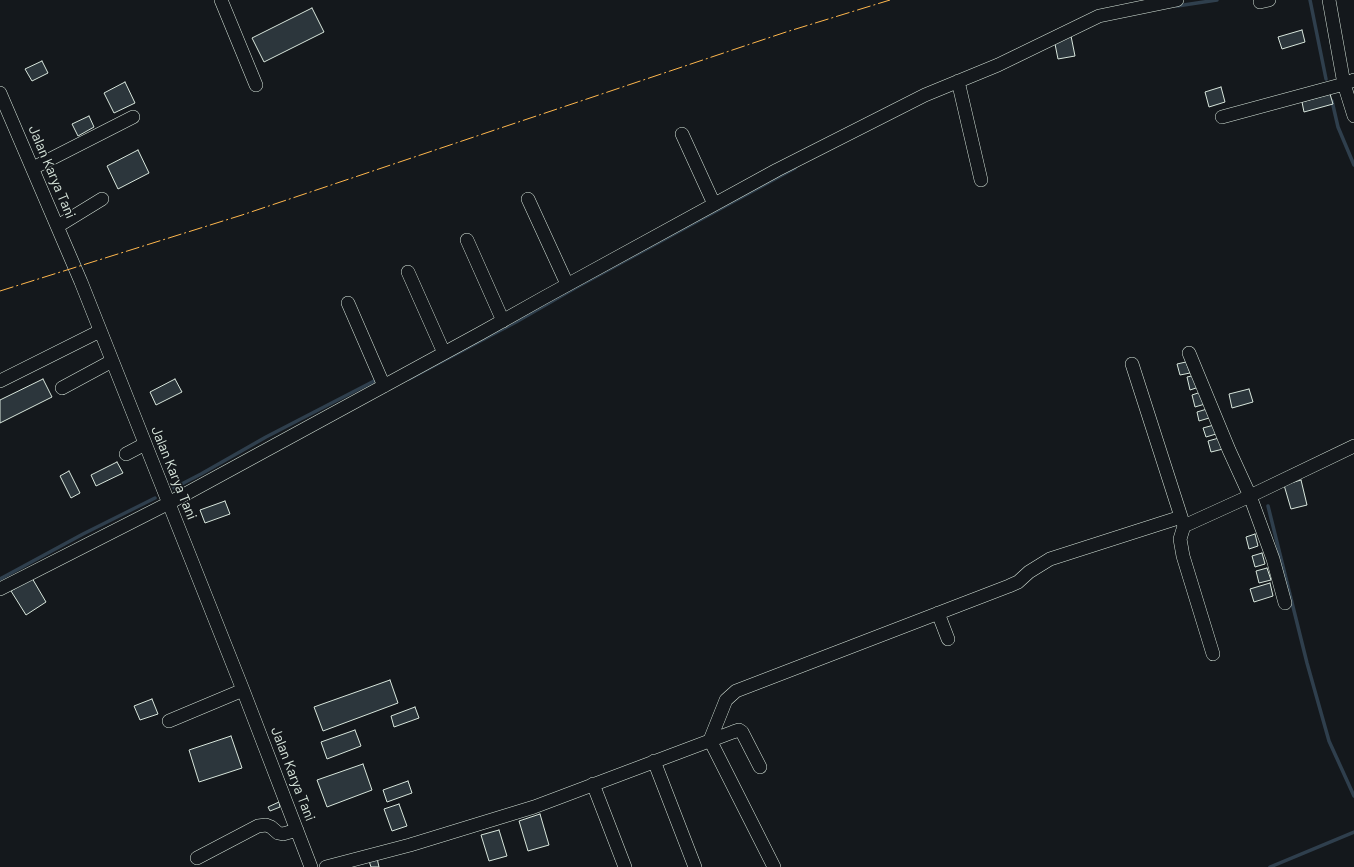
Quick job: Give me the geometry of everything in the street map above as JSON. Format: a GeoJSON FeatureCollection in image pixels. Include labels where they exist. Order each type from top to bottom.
{"type":"FeatureCollection","features":[{"type":"Feature","properties":{"kind":"street"},"geometry":{"type":"LineString","coordinates":[[221,0],[256,85]]}},
{"type":"Feature","properties":{"kind":"street"},"geometry":{"type":"LineString","coordinates":[[0,589],[169,503],[714,204],[924,95],[998,65],[1099,16],[1177,0]]}},
{"type":"Feature","properties":{"kind":"street"},"geometry":{"type":"LineString","coordinates":[[1329,0],[1349,82],[1354,116]]}},
{"type":"Feature","properties":{"kind":"street"},"geometry":{"type":"LineString","coordinates":[[958,81],[981,180]]}},
{"type":"Feature","properties":{"kind":"street"},"geometry":{"type":"LineString","coordinates":[[1222,117],[1349,82]]}},
{"type":"Feature","properties":{"kind":"street","name":"Jalan Karya Tani"},"geometry":{"type":"LineString","coordinates":[[0,93],[3,108],[33,168],[58,226],[243,690],[311,867]]}},
{"type":"Feature","properties":{"kind":"street"},"geometry":{"type":"LineString","coordinates":[[33,168],[133,117]]}},
{"type":"Feature","properties":{"kind":"street"},"geometry":{"type":"LineString","coordinates":[[682,134],[714,204]]}},
{"type":"Feature","properties":{"kind":"street"},"geometry":{"type":"LineString","coordinates":[[58,226],[102,199]]}},
{"type":"Feature","properties":{"kind":"street"},"geometry":{"type":"LineString","coordinates":[[528,199],[568,284]]}},
{"type":"Feature","properties":{"kind":"street"},"geometry":{"type":"LineString","coordinates":[[467,240],[503,321]]}},
{"type":"Feature","properties":{"kind":"street"},"geometry":{"type":"LineString","coordinates":[[408,272],[444,353]]}},
{"type":"Feature","properties":{"kind":"street"},"geometry":{"type":"LineString","coordinates":[[348,303],[384,386]]}},
{"type":"Feature","properties":{"kind":"street"},"geometry":{"type":"LineString","coordinates":[[0,381],[100,331]]}},
{"type":"Feature","properties":{"kind":"street"},"geometry":{"type":"LineString","coordinates":[[1189,353],[1229,450],[1250,496],[1273,559],[1285,603]]}},
{"type":"Feature","properties":{"kind":"street"},"geometry":{"type":"LineString","coordinates":[[62,388],[112,361]]}},
{"type":"Feature","properties":{"kind":"street"},"geometry":{"type":"LineString","coordinates":[[1132,364],[1182,522],[1180,539],[1183,556],[1213,654]]}},
{"type":"Feature","properties":{"kind":"street"},"geometry":{"type":"LineString","coordinates":[[126,454],[145,444]]}},
{"type":"Feature","properties":{"kind":"street"},"geometry":{"type":"LineString","coordinates":[[774,867],[710,740],[726,700],[736,691],[1014,584],[1029,572],[1050,559],[1182,522],[1250,496],[1354,446]]}},
{"type":"Feature","properties":{"kind":"street"},"geometry":{"type":"LineString","coordinates":[[938,613],[948,639]]}},
{"type":"Feature","properties":{"kind":"street"},"geometry":{"type":"LineString","coordinates":[[169,721],[243,690]]}},
{"type":"Feature","properties":{"kind":"street"},"geometry":{"type":"LineString","coordinates":[[326,867],[410,845],[527,809],[739,730],[742,732],[760,767]]}},
{"type":"Feature","properties":{"kind":"street"},"geometry":{"type":"LineString","coordinates":[[654,761],[695,867]]}},
{"type":"Feature","properties":{"kind":"street"},"geometry":{"type":"LineString","coordinates":[[593,784],[625,867]]}},
{"type":"Feature","properties":{"kind":"street"},"geometry":{"type":"LineString","coordinates":[[197,858],[258,826],[266,825],[278,833],[283,834],[297,830]]}},
{"type":"Feature","properties":{"kind":"building"},"geometry":{"type":"Polygon","coordinates":[[[312,8],[324,32],[264,62],[252,38],[312,8]]]}},
{"type":"Feature","properties":{"kind":"building"},"geometry":{"type":"Polygon","coordinates":[[[1302,30],[1305,42],[1282,49],[1278,37],[1302,30]]]}},
{"type":"Feature","properties":{"kind":"building"},"geometry":{"type":"Polygon","coordinates":[[[1071,36],[1075,56],[1058,59],[1054,39],[1071,36]]]}},
{"type":"Feature","properties":{"kind":"building"},"geometry":{"type":"Polygon","coordinates":[[[42,61],[48,73],[32,81],[25,69],[42,61]]]}},
{"type":"Feature","properties":{"kind":"building"},"geometry":{"type":"Polygon","coordinates":[[[125,82],[135,103],[114,113],[104,93],[125,82]]]}},
{"type":"Feature","properties":{"kind":"building"},"geometry":{"type":"Polygon","coordinates":[[[1221,87],[1225,102],[1209,107],[1205,92],[1221,87]]]}},
{"type":"Feature","properties":{"kind":"building"},"geometry":{"type":"Polygon","coordinates":[[[1330,94],[1333,104],[1304,112],[1302,102],[1330,94]]]}},
{"type":"Feature","properties":{"kind":"building"},"geometry":{"type":"Polygon","coordinates":[[[89,116],[94,127],[78,136],[72,124],[89,116]]]}},
{"type":"Feature","properties":{"kind":"building"},"geometry":{"type":"Polygon","coordinates":[[[138,150],[149,173],[118,189],[107,166],[138,150]]]}},
{"type":"Feature","properties":{"kind":"building"},"geometry":{"type":"Polygon","coordinates":[[[1186,362],[1190,373],[1180,375],[1177,364],[1186,362]]]}},
{"type":"Feature","properties":{"kind":"building"},"geometry":{"type":"Polygon","coordinates":[[[1196,375],[1199,387],[1190,390],[1187,377],[1196,375]]]}},
{"type":"Feature","properties":{"kind":"building"},"geometry":{"type":"Polygon","coordinates":[[[43,379],[52,397],[0,423],[0,400],[43,379]]]}},
{"type":"Feature","properties":{"kind":"building"},"geometry":{"type":"Polygon","coordinates":[[[175,379],[182,392],[156,405],[150,392],[175,379]]]}},
{"type":"Feature","properties":{"kind":"building"},"geometry":{"type":"Polygon","coordinates":[[[1249,389],[1253,402],[1232,408],[1229,394],[1249,389]]]}},
{"type":"Feature","properties":{"kind":"building"},"geometry":{"type":"Polygon","coordinates":[[[1201,392],[1205,404],[1195,407],[1192,395],[1201,392]]]}},
{"type":"Feature","properties":{"kind":"building"},"geometry":{"type":"Polygon","coordinates":[[[1207,409],[1209,418],[1199,421],[1197,412],[1207,409]]]}},
{"type":"Feature","properties":{"kind":"building"},"geometry":{"type":"Polygon","coordinates":[[[1214,425],[1216,434],[1206,437],[1203,428],[1214,425]]]}},
{"type":"Feature","properties":{"kind":"building"},"geometry":{"type":"Polygon","coordinates":[[[1219,438],[1223,449],[1211,452],[1208,441],[1219,438]]]}},
{"type":"Feature","properties":{"kind":"building"},"geometry":{"type":"Polygon","coordinates":[[[117,462],[123,473],[96,486],[91,475],[117,462]]]}},
{"type":"Feature","properties":{"kind":"building"},"geometry":{"type":"Polygon","coordinates":[[[69,471],[80,493],[71,498],[60,476],[69,471]]]}},
{"type":"Feature","properties":{"kind":"building"},"geometry":{"type":"Polygon","coordinates":[[[1301,480],[1307,505],[1291,509],[1284,485],[1301,480]]]}},
{"type":"Feature","properties":{"kind":"building"},"geometry":{"type":"Polygon","coordinates":[[[225,501],[230,514],[205,523],[200,510],[225,501]]]}},
{"type":"Feature","properties":{"kind":"building"},"geometry":{"type":"Polygon","coordinates":[[[1255,534],[1258,546],[1249,549],[1246,537],[1255,534]]]}},
{"type":"Feature","properties":{"kind":"building"},"geometry":{"type":"Polygon","coordinates":[[[1262,553],[1265,564],[1255,567],[1252,556],[1262,553]]]}},
{"type":"Feature","properties":{"kind":"building"},"geometry":{"type":"Polygon","coordinates":[[[1267,568],[1271,580],[1259,583],[1256,571],[1267,568]]]}},
{"type":"Feature","properties":{"kind":"building"},"geometry":{"type":"Polygon","coordinates":[[[32,578],[46,602],[26,615],[11,591],[32,578]]]}},
{"type":"Feature","properties":{"kind":"building"},"geometry":{"type":"Polygon","coordinates":[[[1270,583],[1273,596],[1254,602],[1250,589],[1270,583]]]}},
{"type":"Feature","properties":{"kind":"building"},"geometry":{"type":"Polygon","coordinates":[[[390,680],[398,703],[323,731],[314,707],[390,680]]]}},
{"type":"Feature","properties":{"kind":"building"},"geometry":{"type":"Polygon","coordinates":[[[152,699],[158,714],[140,720],[134,706],[152,699]]]}},
{"type":"Feature","properties":{"kind":"building"},"geometry":{"type":"Polygon","coordinates":[[[415,707],[419,718],[394,727],[391,716],[415,707]]]}},
{"type":"Feature","properties":{"kind":"building"},"geometry":{"type":"Polygon","coordinates":[[[355,730],[361,746],[327,759],[321,742],[355,730]]]}},
{"type":"Feature","properties":{"kind":"building"},"geometry":{"type":"Polygon","coordinates":[[[231,736],[242,768],[199,782],[189,750],[231,736]]]}},
{"type":"Feature","properties":{"kind":"building"},"geometry":{"type":"Polygon","coordinates":[[[363,764],[372,790],[327,807],[317,780],[363,764]]]}},
{"type":"Feature","properties":{"kind":"building"},"geometry":{"type":"Polygon","coordinates":[[[408,781],[412,793],[387,802],[383,790],[408,781]]]}},
{"type":"Feature","properties":{"kind":"building"},"geometry":{"type":"Polygon","coordinates":[[[279,802],[280,807],[270,811],[268,807],[279,802]]]}},
{"type":"Feature","properties":{"kind":"building"},"geometry":{"type":"Polygon","coordinates":[[[399,804],[407,826],[392,831],[384,809],[399,804]]]}},
{"type":"Feature","properties":{"kind":"building"},"geometry":{"type":"Polygon","coordinates":[[[540,814],[549,845],[528,851],[519,821],[540,814]]]}},
{"type":"Feature","properties":{"kind":"building"},"geometry":{"type":"Polygon","coordinates":[[[499,830],[507,856],[489,861],[481,835],[499,830]]]}},
{"type":"Feature","properties":{"kind":"building"},"geometry":{"type":"Polygon","coordinates":[[[377,858],[379,867],[371,867],[369,861],[377,858]]]}},
{"type":"Feature","properties":{"kind":"waterway"},"geometry":{"type":"LineString","coordinates":[[1177,6],[1217,0]]}},
{"type":"Feature","properties":{"kind":"waterway"},"geometry":{"type":"LineString","coordinates":[[1310,0],[1326,79]]}},
{"type":"Feature","properties":{"kind":"waterway"},"geometry":{"type":"LineString","coordinates":[[1332,101],[1338,127],[1354,165]]}},
{"type":"Feature","properties":{"kind":"waterway"},"geometry":{"type":"LineString","coordinates":[[409,379],[516,322],[575,288],[795,168]]}},
{"type":"Feature","properties":{"kind":"waterway"},"geometry":{"type":"LineString","coordinates":[[174,488],[266,437],[378,379]]}},
{"type":"Feature","properties":{"kind":"waterway"},"geometry":{"type":"LineString","coordinates":[[0,579],[83,534],[155,498]]}},
{"type":"Feature","properties":{"kind":"waterway"},"geometry":{"type":"LineString","coordinates":[[1268,506],[1307,663],[1329,741],[1354,796]]}},
{"type":"Feature","properties":{"kind":"waterway"},"geometry":{"type":"LineString","coordinates":[[1270,867],[1354,832]]}},
{"type":"Feature","properties":{"kind":"power"},"geometry":{"type":"LineString","coordinates":[[0,291],[242,215],[786,32],[890,0]]}}]}
